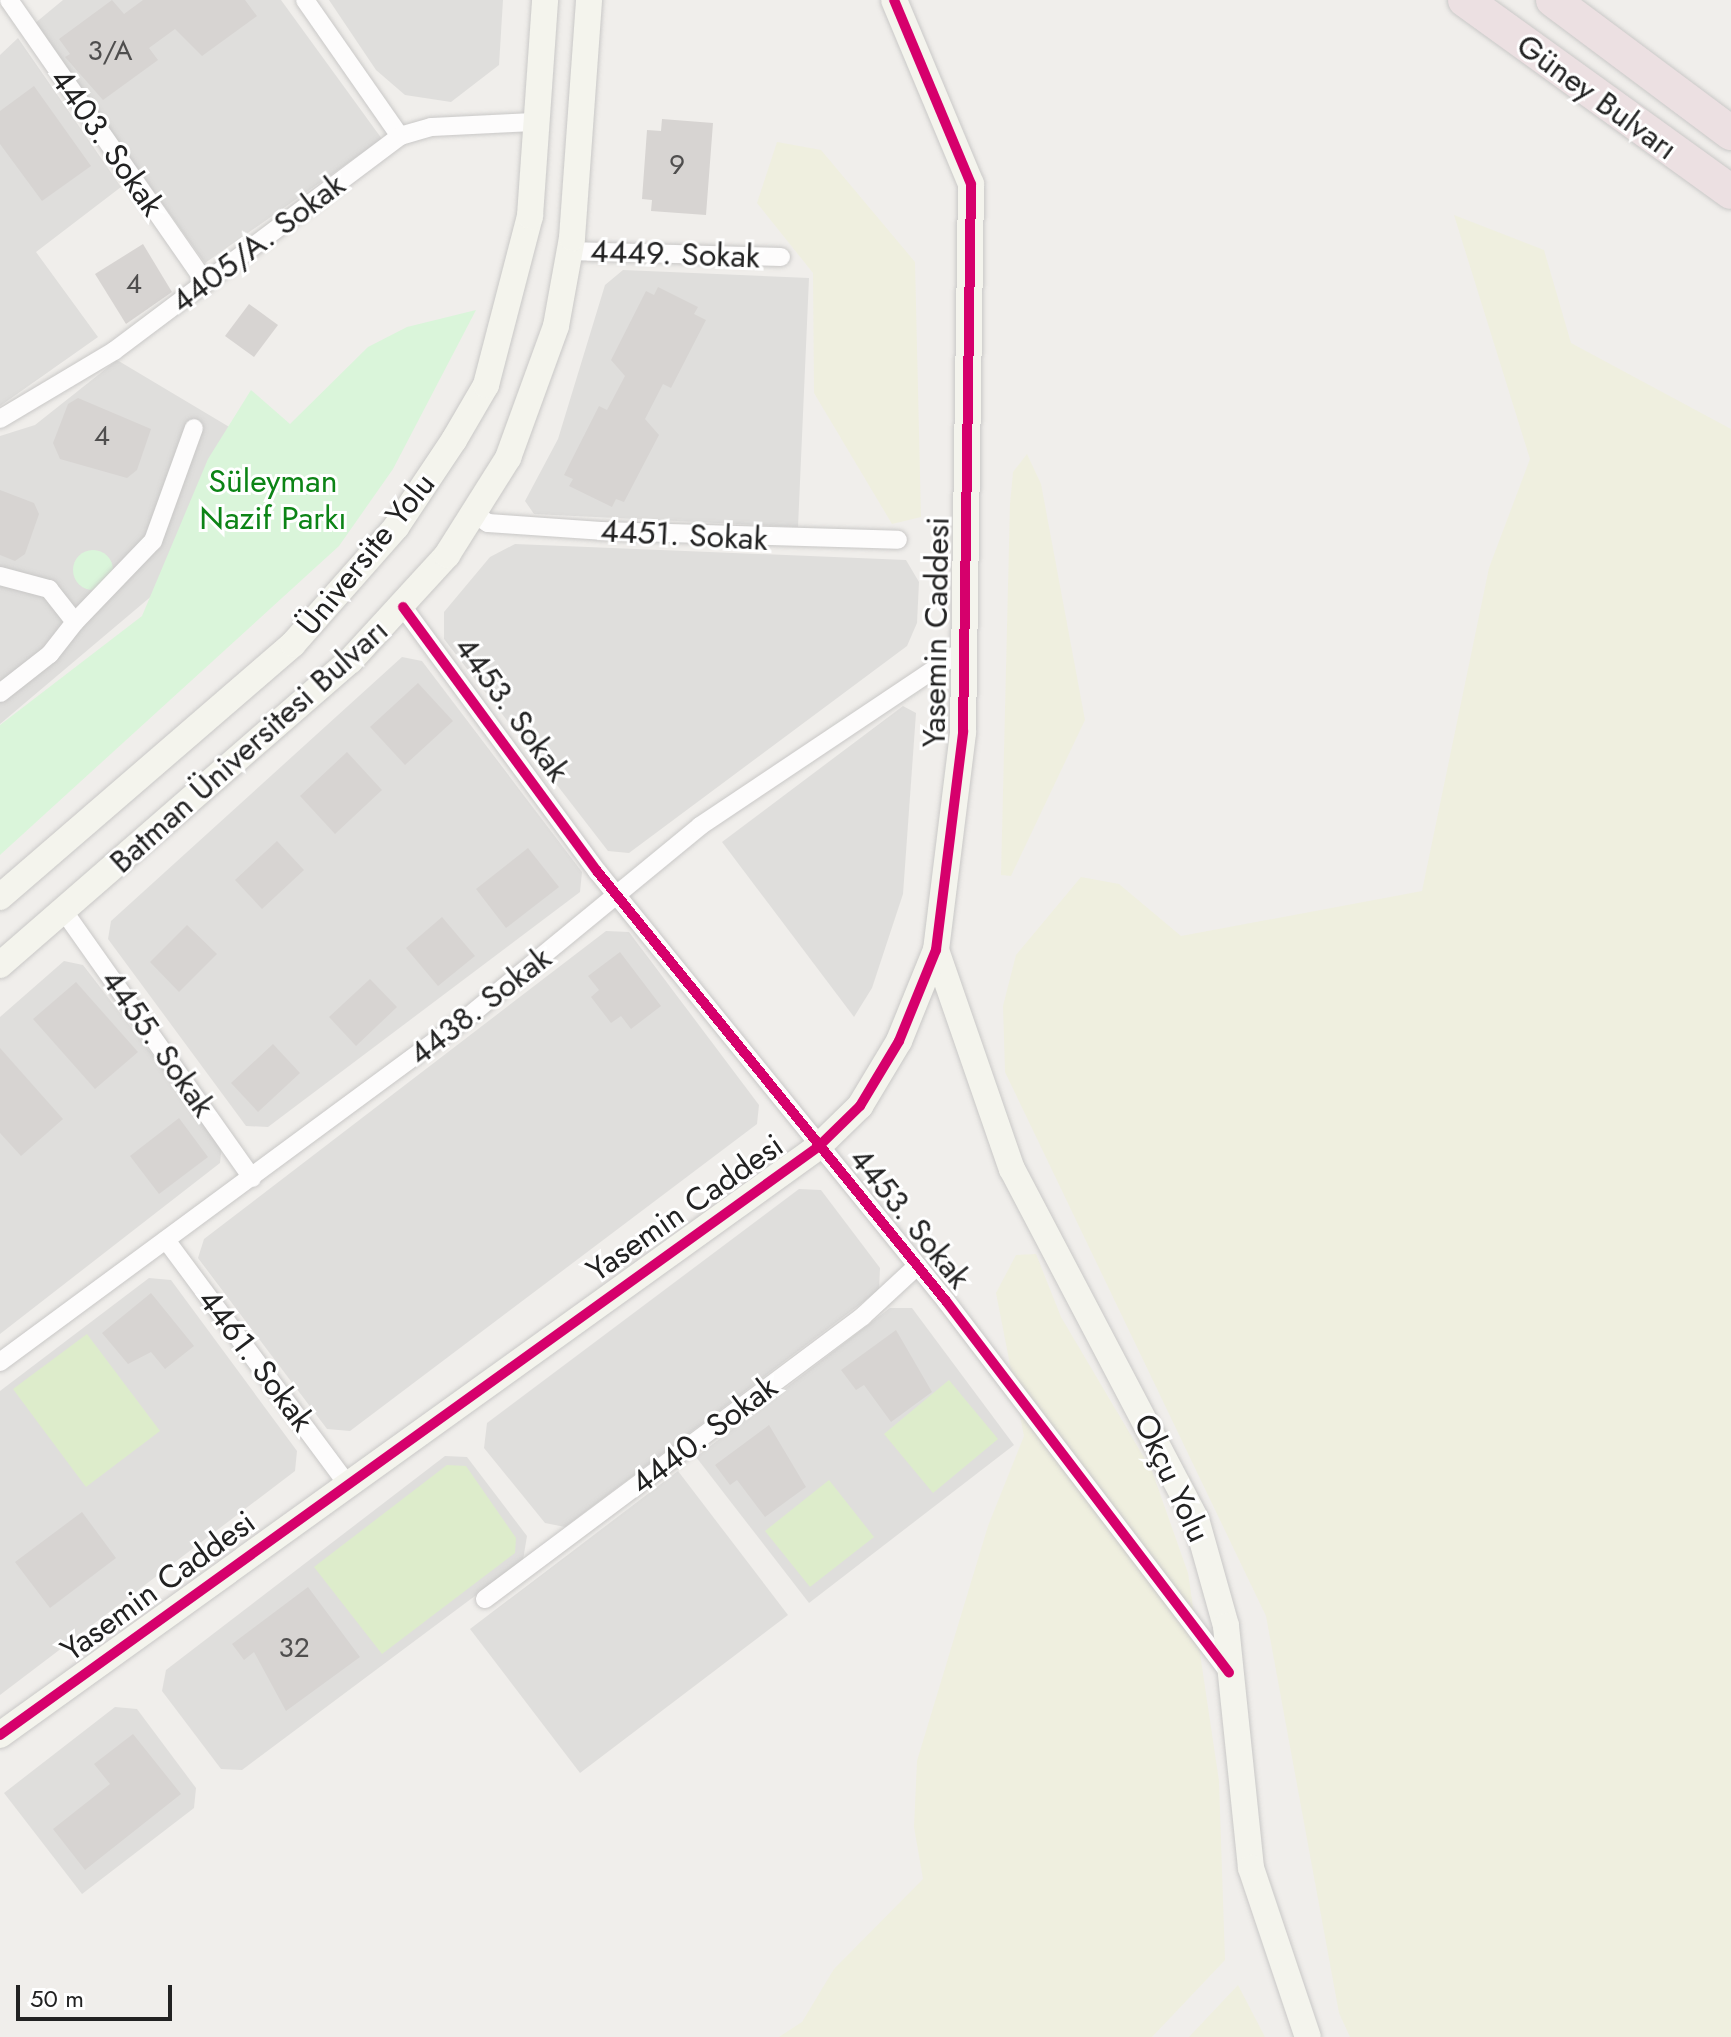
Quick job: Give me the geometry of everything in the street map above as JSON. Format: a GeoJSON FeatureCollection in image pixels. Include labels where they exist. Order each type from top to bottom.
{"type":"FeatureCollection","features":[{"type":"Feature","properties":{"kind":"highway","name":"Güney Bulvarı"},"geometry":{"type":"LineString","coordinates":[[1465,0],[1731,192]]}},
{"type":"Feature","properties":{"kind":"highway","name":"Güney Bulvarı"},"geometry":{"type":"LineString","coordinates":[[1553,0],[1731,133]]}},
{"type":"Feature","properties":{"kind":"street","name":"4403. Sokak"},"geometry":{"type":"LineString","coordinates":[[9,0],[206,283]]}},
{"type":"Feature","properties":{"kind":"street"},"geometry":{"type":"LineString","coordinates":[[305,0],[400,136]]}},
{"type":"Feature","properties":{"kind":"street","name":"Üniversite Yolu"},"geometry":{"type":"LineString","coordinates":[[0,897],[293,644],[396,527],[486,385],[530,216],[534,122],[545,0]]}},
{"type":"Feature","properties":{"kind":"street","name":"Batman Üniversitesi Bulvarı"},"geometry":{"type":"LineString","coordinates":[[0,965],[403,607],[473,513],[535,393],[569,251],[589,0]]}},
{"type":"Feature","properties":{"kind":"street","name":"Yasemin Caddesi"},"geometry":{"type":"LineString","coordinates":[[0,1735],[345,1481],[818,1147],[860,1106],[899,1041],[936,950],[963,732],[960,652],[971,184],[894,0]]}},
{"type":"Feature","properties":{"kind":"street","name":"4405/A. Sokak"},"geometry":{"type":"LineString","coordinates":[[0,419],[114,351],[400,136],[431,127],[534,122]]}},
{"type":"Feature","properties":{"kind":"street","name":"4449. Sokak"},"geometry":{"type":"LineString","coordinates":[[569,251],[781,257]]}},
{"type":"Feature","properties":{"kind":"street"},"geometry":{"type":"LineString","coordinates":[[0,693],[50,654],[75,622],[153,541],[194,428]]}},
{"type":"Feature","properties":{"kind":"street","name":"4451. Sokak"},"geometry":{"type":"LineString","coordinates":[[473,513],[488,523],[573,529],[898,540]]}},
{"type":"Feature","properties":{"kind":"street"},"geometry":{"type":"LineString","coordinates":[[0,576],[49,589],[75,622]]}},
{"type":"Feature","properties":{"kind":"street","name":"4453. Sokak"},"geometry":{"type":"LineString","coordinates":[[403,607],[618,897],[917,1266],[1229,1673]]}},
{"type":"Feature","properties":{"kind":"street","name":"4438. Sokak"},"geometry":{"type":"LineString","coordinates":[[0,1362],[252,1178],[618,897],[700,826],[960,652]]}},
{"type":"Feature","properties":{"kind":"street","name":"4455. Sokak"},"geometry":{"type":"LineString","coordinates":[[63,910],[252,1178]]}},
{"type":"Feature","properties":{"kind":"street","name":"Okçu Yolu"},"geometry":{"type":"LineString","coordinates":[[936,950],[1012,1169],[1196,1519],[1226,1626],[1251,1868],[1308,2037]]}},
{"type":"Feature","properties":{"kind":"street","name":"4461. Sokak"},"geometry":{"type":"LineString","coordinates":[[166,1240],[345,1481]]}},
{"type":"Feature","properties":{"kind":"street","name":"4440. Sokak"},"geometry":{"type":"LineString","coordinates":[[485,1599],[863,1316],[917,1266]]}},
{"type":"Feature","properties":{"kind":"shaded area"},"geometry":{"type":"Polygon","coordinates":[[[63,0],[281,0],[382,139],[205,263],[34,24],[63,0]]]}},
{"type":"Feature","properties":{"kind":"shaded area"},"geometry":{"type":"Polygon","coordinates":[[[329,0],[503,0],[499,65],[451,102],[405,95],[376,70],[329,0]]]}},
{"type":"Feature","properties":{"kind":"shaded area"},"geometry":{"type":"Polygon","coordinates":[[[18,38],[121,187],[36,252],[98,337],[0,406],[0,55],[18,38]]]}},
{"type":"Feature","properties":{"kind":"shaded area"},"geometry":{"type":"Polygon","coordinates":[[[623,270],[809,278],[798,527],[534,514],[525,501],[558,439],[605,285],[623,270]]]}},
{"type":"Feature","properties":{"kind":"shaded area"},"geometry":{"type":"Polygon","coordinates":[[[117,360],[236,431],[154,594],[0,724],[0,436],[35,425],[117,360]]]}},
{"type":"Feature","properties":{"kind":"shaded area"},"geometry":{"type":"Polygon","coordinates":[[[515,544],[906,560],[919,582],[917,623],[907,646],[629,853],[608,851],[444,639],[444,612],[490,557],[515,544]]]}},
{"type":"Feature","properties":{"kind":"shaded area"},"geometry":{"type":"Polygon","coordinates":[[[402,657],[422,661],[582,872],[580,892],[268,1127],[246,1126],[108,939],[111,921],[402,657]]]}},
{"type":"Feature","properties":{"kind":"shaded area"},"geometry":{"type":"Polygon","coordinates":[[[903,706],[916,713],[903,894],[872,988],[854,1017],[722,842],[903,706]]]}},
{"type":"Feature","properties":{"kind":"shaded area"},"geometry":{"type":"Polygon","coordinates":[[[606,931],[629,932],[759,1105],[757,1124],[350,1431],[327,1429],[198,1258],[204,1239],[606,931]]]}},
{"type":"Feature","properties":{"kind":"shaded area"},"geometry":{"type":"Polygon","coordinates":[[[64,961],[83,965],[222,1145],[220,1163],[0,1334],[0,1017],[64,961]]]}},
{"type":"Feature","properties":{"kind":"shaded area"},"geometry":{"type":"Polygon","coordinates":[[[799,1189],[821,1190],[880,1268],[879,1290],[565,1527],[545,1523],[484,1448],[487,1423],[799,1189]]]}},
{"type":"Feature","properties":{"kind":"shaded area"},"geometry":{"type":"Polygon","coordinates":[[[149,1278],[171,1280],[297,1451],[295,1471],[0,1695],[0,1391],[149,1278]]]}},
{"type":"Feature","properties":{"kind":"shaded area"},"geometry":{"type":"Polygon","coordinates":[[[890,1308],[912,1308],[1014,1445],[809,1603],[696,1457],[890,1308]]]}},
{"type":"Feature","properties":{"kind":"shaded area"},"geometry":{"type":"Polygon","coordinates":[[[445,1456],[467,1457],[527,1536],[523,1560],[242,1770],[221,1769],[162,1691],[166,1670],[445,1456]]]}},
{"type":"Feature","properties":{"kind":"shaded area"},"geometry":{"type":"Polygon","coordinates":[[[678,1471],[788,1615],[580,1773],[470,1629],[678,1471]]]}},
{"type":"Feature","properties":{"kind":"shaded area"},"geometry":{"type":"Polygon","coordinates":[[[115,1707],[137,1709],[196,1788],[194,1808],[82,1894],[4,1793],[115,1707]]]}},
{"type":"Feature","properties":{"kind":"green space"},"geometry":{"type":"Polygon","coordinates":[[[777,142],[821,150],[915,262],[921,517],[892,524],[814,393],[813,273],[757,203],[777,142]]]}},
{"type":"Feature","properties":{"kind":"green space"},"geometry":{"type":"Polygon","coordinates":[[[1454,215],[1544,250],[1571,343],[1731,429],[1731,2037],[1350,2037],[1339,2013],[1266,1616],[1005,1072],[1003,1006],[1016,955],[1081,877],[1119,884],[1181,936],[1422,891],[1489,568],[1530,459],[1454,215]]]}},
{"type":"Feature","properties":{"kind":"green space","name":"Süleyman Nazif Parkı"},"geometry":{"type":"Polygon","coordinates":[[[476,310],[393,469],[339,546],[0,855],[0,725],[142,616],[208,459],[251,390],[290,424],[368,347],[407,327],[476,310]]]}},
{"type":"Feature","properties":{"kind":"green space"},"geometry":{"type":"Polygon","coordinates":[[[1027,454],[1041,484],[1085,720],[1011,876],[1001,875],[1010,504],[1013,472],[1027,454]]]}},
{"type":"Feature","properties":{"kind":"green space"},"geometry":{"type":"Polygon","coordinates":[[[93,550],[107,556],[113,570],[107,584],[93,590],[79,584],[73,570],[79,556],[93,550]]]}},
{"type":"Feature","properties":{"kind":"green space"},"geometry":{"type":"Polygon","coordinates":[[[1036,1254],[1061,1317],[1152,1471],[1188,1573],[1219,1781],[1225,1960],[1152,2037],[779,2037],[802,2022],[834,1969],[923,1879],[914,1827],[917,1761],[988,1526],[1024,1436],[996,1293],[1016,1255],[1036,1254]]]}},
{"type":"Feature","properties":{"kind":"green space"},"geometry":{"type":"Polygon","coordinates":[[[87,1334],[160,1431],[86,1487],[13,1389],[87,1334]]]}},
{"type":"Feature","properties":{"kind":"green space"},"geometry":{"type":"Polygon","coordinates":[[[949,1380],[998,1439],[933,1493],[884,1434],[949,1380]]]}},
{"type":"Feature","properties":{"kind":"green space"},"geometry":{"type":"Polygon","coordinates":[[[447,1465],[466,1466],[516,1538],[515,1553],[382,1654],[314,1567],[447,1465]]]}},
{"type":"Feature","properties":{"kind":"green space"},"geometry":{"type":"Polygon","coordinates":[[[829,1480],[874,1537],[810,1587],[765,1531],[829,1480]]]}},
{"type":"Feature","properties":{"kind":"green space"},"geometry":{"type":"Polygon","coordinates":[[[1238,1985],[1265,2037],[1189,2037],[1238,1985]]]}},
{"type":"Feature","properties":{"kind":"building"},"geometry":{"type":"Polygon","coordinates":[[[112,0],[124,14],[143,0],[245,0],[257,16],[202,56],[175,29],[149,48],[158,60],[103,100],[65,57],[70,54],[59,39],[112,0]]]}},
{"type":"Feature","properties":{"kind":"building"},"geometry":{"type":"Polygon","coordinates":[[[34,86],[91,166],[42,201],[0,144],[0,111],[34,86]]]}},
{"type":"Feature","properties":{"kind":"building"},"geometry":{"type":"Polygon","coordinates":[[[662,119],[713,123],[706,215],[651,211],[652,200],[642,199],[647,130],[661,131],[662,119]]]}},
{"type":"Feature","properties":{"kind":"building"},"geometry":{"type":"Polygon","coordinates":[[[143,244],[172,292],[126,324],[95,274],[143,244]]]}},
{"type":"Feature","properties":{"kind":"building"},"geometry":{"type":"Polygon","coordinates":[[[658,287],[698,307],[694,314],[706,320],[671,388],[663,384],[645,419],[659,435],[624,502],[616,499],[612,507],[569,486],[573,479],[564,475],[599,406],[607,410],[625,376],[611,360],[646,291],[654,295],[658,287]]]}},
{"type":"Feature","properties":{"kind":"building"},"geometry":{"type":"Polygon","coordinates":[[[249,304],[278,325],[254,357],[225,336],[249,304]]]}},
{"type":"Feature","properties":{"kind":"building"},"geometry":{"type":"Polygon","coordinates":[[[78,398],[151,429],[137,470],[127,478],[60,459],[53,443],[68,404],[78,398]]]}},
{"type":"Feature","properties":{"kind":"building"},"geometry":{"type":"Polygon","coordinates":[[[0,490],[34,503],[39,514],[25,554],[15,561],[0,555],[0,490]]]}},
{"type":"Feature","properties":{"kind":"building"},"geometry":{"type":"Polygon","coordinates":[[[418,683],[453,721],[405,765],[370,727],[418,683]]]}},
{"type":"Feature","properties":{"kind":"building"},"geometry":{"type":"Polygon","coordinates":[[[347,752],[382,790],[335,834],[300,796],[347,752]]]}},
{"type":"Feature","properties":{"kind":"building"},"geometry":{"type":"Polygon","coordinates":[[[277,841],[304,870],[262,909],[235,880],[277,841]]]}},
{"type":"Feature","properties":{"kind":"building"},"geometry":{"type":"Polygon","coordinates":[[[528,848],[559,887],[506,928],[476,889],[528,848]]]}},
{"type":"Feature","properties":{"kind":"building"},"geometry":{"type":"Polygon","coordinates":[[[442,917],[475,956],[438,986],[406,948],[442,917]]]}},
{"type":"Feature","properties":{"kind":"building"},"geometry":{"type":"Polygon","coordinates":[[[187,925],[217,954],[179,992],[150,962],[187,925]]]}},
{"type":"Feature","properties":{"kind":"building"},"geometry":{"type":"Polygon","coordinates":[[[620,952],[661,1006],[631,1029],[621,1016],[611,1023],[591,997],[599,990],[588,976],[620,952]]]}},
{"type":"Feature","properties":{"kind":"building"},"geometry":{"type":"Polygon","coordinates":[[[370,979],[397,1007],[356,1046],[329,1017],[370,979]]]}},
{"type":"Feature","properties":{"kind":"building"},"geometry":{"type":"Polygon","coordinates":[[[76,982],[138,1052],[95,1089],[33,1019],[76,982]]]}},
{"type":"Feature","properties":{"kind":"building"},"geometry":{"type":"Polygon","coordinates":[[[273,1044],[300,1073],[258,1112],[231,1083],[273,1044]]]}},
{"type":"Feature","properties":{"kind":"building"},"geometry":{"type":"Polygon","coordinates":[[[0,1048],[63,1119],[21,1156],[0,1133],[0,1048]]]}},
{"type":"Feature","properties":{"kind":"building"},"geometry":{"type":"Polygon","coordinates":[[[179,1118],[208,1157],[159,1194],[130,1156],[179,1118]]]}},
{"type":"Feature","properties":{"kind":"building"},"geometry":{"type":"Polygon","coordinates":[[[151,1293],[194,1346],[165,1369],[151,1352],[128,1364],[102,1333],[151,1293]]]}},
{"type":"Feature","properties":{"kind":"building"},"geometry":{"type":"Polygon","coordinates":[[[896,1330],[932,1392],[891,1422],[864,1385],[856,1390],[841,1370],[896,1330]]]}},
{"type":"Feature","properties":{"kind":"building"},"geometry":{"type":"Polygon","coordinates":[[[769,1425],[806,1487],[765,1517],[737,1480],[730,1485],[715,1465],[769,1425]]]}},
{"type":"Feature","properties":{"kind":"building"},"geometry":{"type":"Polygon","coordinates":[[[82,1512],[116,1558],[50,1608],[15,1562],[82,1512]]]}},
{"type":"Feature","properties":{"kind":"building"},"geometry":{"type":"Polygon","coordinates":[[[308,1587],[360,1657],[286,1711],[254,1652],[244,1660],[232,1644],[308,1587]]]}},
{"type":"Feature","properties":{"kind":"building"},"geometry":{"type":"Polygon","coordinates":[[[133,1734],[181,1794],[85,1870],[53,1829],[110,1784],[94,1764],[133,1734]]]}},
{"type":"Feature","properties":{"kind":"cycle path"},"geometry":{"type":"LineString","coordinates":[[0,1735],[818,1147],[860,1106],[899,1041],[936,950],[963,732],[971,184],[894,0]]}},
{"type":"Feature","properties":{"kind":"cycle path"},"geometry":{"type":"LineString","coordinates":[[403,607],[597,871],[946,1301],[1229,1673]]}}]}
